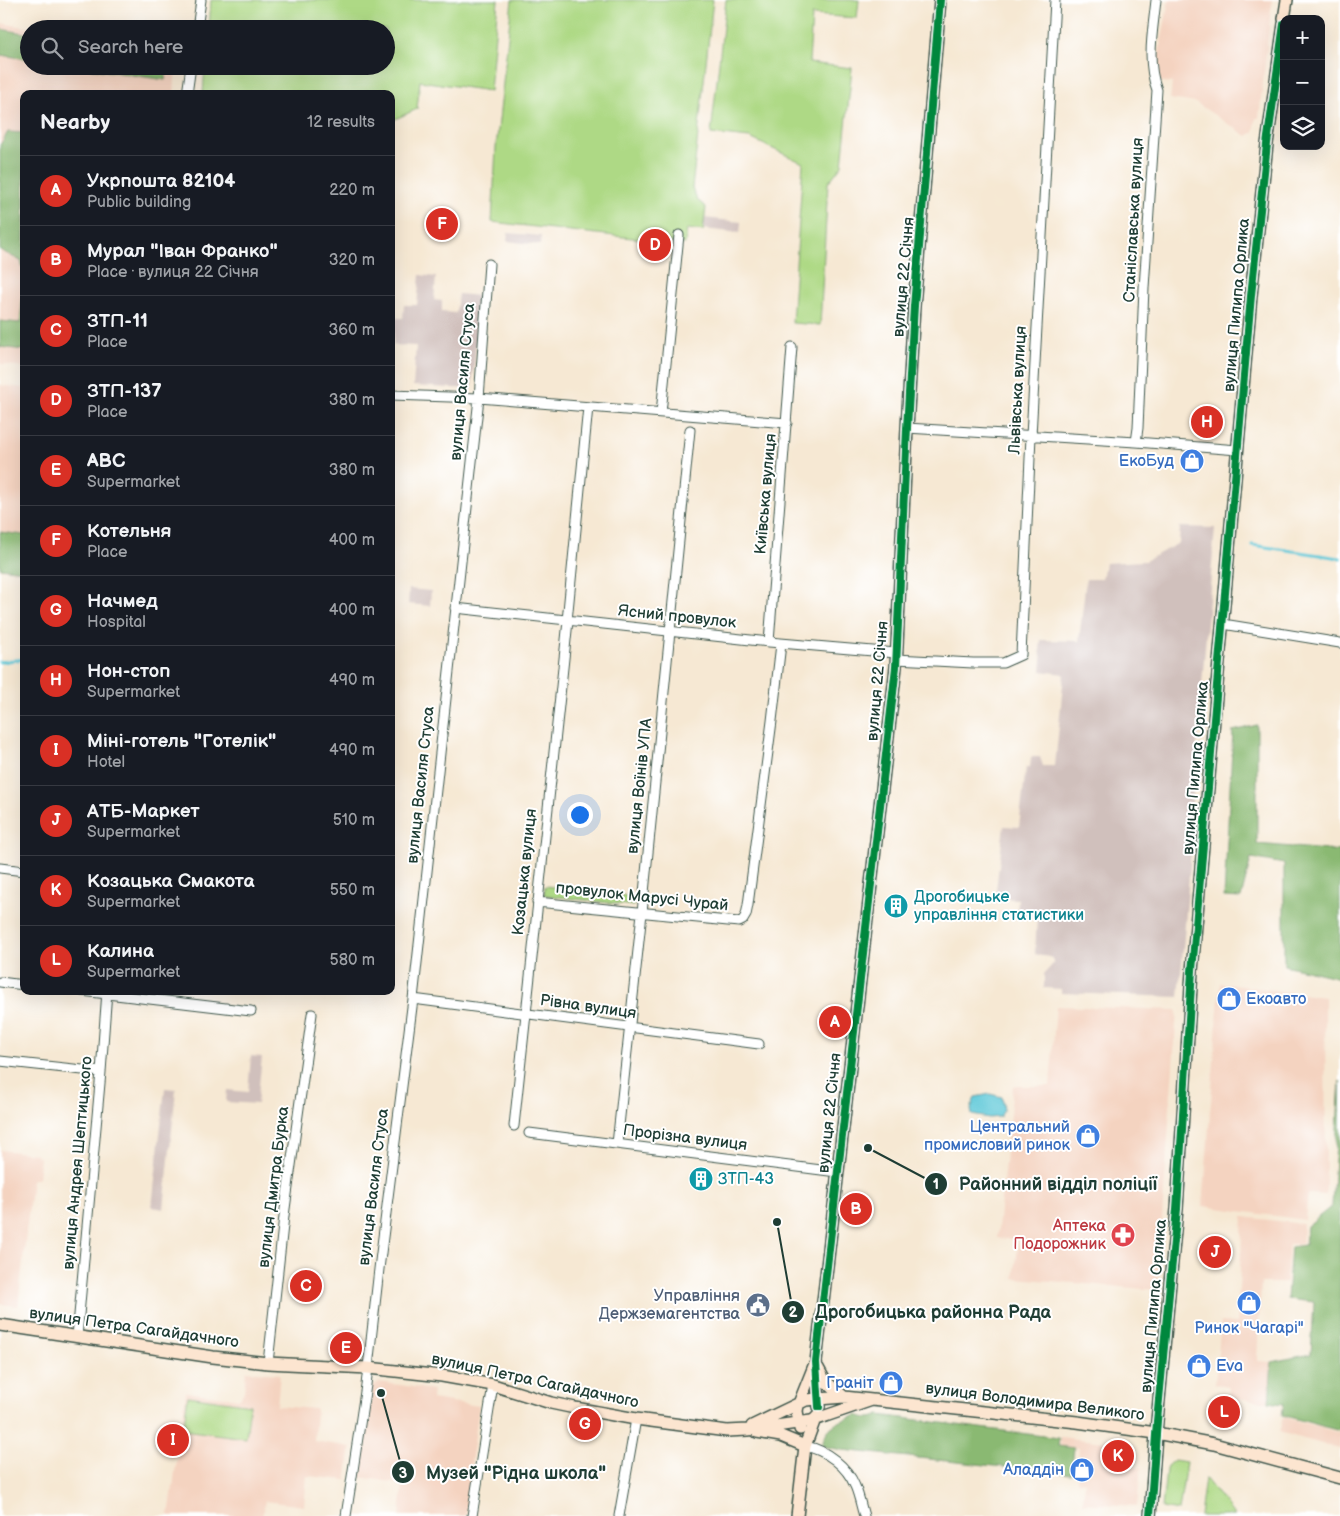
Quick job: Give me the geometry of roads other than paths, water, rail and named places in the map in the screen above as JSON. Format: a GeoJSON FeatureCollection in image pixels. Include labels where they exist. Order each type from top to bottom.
{"type":"FeatureCollection","features":[{"type":"Feature","properties":{"kind":"main road","name":"вулиця 22 Січня"},"geometry":{"type":"LineString","coordinates":[[816,1362],[896,656],[906,428],[914,306],[940,0]]}},
{"type":"Feature","properties":{"kind":"main road"},"geometry":{"type":"LineString","coordinates":[[1285,15],[1287,0]]}},
{"type":"Feature","properties":{"kind":"main road","name":"вулиця Пилипа Орлика"},"geometry":{"type":"LineString","coordinates":[[1150,1516],[1177,1208],[1192,971],[1251,296],[1267,144],[1280,52]]}},
{"type":"Feature","properties":{"kind":"main road","name":"вулиця Петра Сагайдачного"},"geometry":{"type":"LineString","coordinates":[[0,1325],[213,1357],[268,1363],[368,1368],[442,1376],[493,1386],[551,1403],[636,1420],[727,1431],[742,1431]]}},
{"type":"Feature","properties":{"kind":"main road"},"geometry":{"type":"LineString","coordinates":[[816,1362],[825,1381],[844,1397]]}},
{"type":"Feature","properties":{"kind":"main road"},"geometry":{"type":"LineString","coordinates":[[797,1516],[807,1409],[816,1362]]}},
{"type":"Feature","properties":{"kind":"main road"},"geometry":{"type":"LineString","coordinates":[[805,1446],[807,1409],[816,1362]]}},
{"type":"Feature","properties":{"kind":"main road","name":"вулиця Володимира Великого"},"geometry":{"type":"LineString","coordinates":[[807,1409],[844,1397],[1060,1420],[1156,1433],[1214,1444],[1340,1478]]}},
{"type":"Feature","properties":{"kind":"main road"},"geometry":{"type":"LineString","coordinates":[[742,1431],[762,1421],[807,1409],[872,1400]]}},
{"type":"Feature","properties":{"kind":"main road"},"geometry":{"type":"LineString","coordinates":[[742,1431],[807,1409]]}},
{"type":"Feature","properties":{"kind":"main road"},"geometry":{"type":"LineString","coordinates":[[742,1431],[781,1436],[805,1446]]}},
{"type":"Feature","properties":{"kind":"street"},"geometry":{"type":"LineString","coordinates":[[198,20],[201,0]]}},
{"type":"Feature","properties":{"kind":"street","name":"Львівська вулиця"},"geometry":{"type":"LineString","coordinates":[[896,656],[973,663],[1003,663],[1021,655],[1054,0]]}},
{"type":"Feature","properties":{"kind":"street","name":"Станіславська вулиця"},"geometry":{"type":"LineString","coordinates":[[1136,442],[1157,90],[1152,74],[1151,52],[1156,0]]}},
{"type":"Feature","properties":{"kind":"street"},"geometry":{"type":"LineString","coordinates":[[188,90],[190,75]]}},
{"type":"Feature","properties":{"kind":"street"},"geometry":{"type":"LineString","coordinates":[[661,413],[679,234]]}},
{"type":"Feature","properties":{"kind":"street","name":"вулиця Василя Стуса"},"geometry":{"type":"LineString","coordinates":[[346,1516],[368,1368],[413,998],[479,398],[489,264]]}},
{"type":"Feature","properties":{"kind":"street","name":"Київська вулиця"},"geometry":{"type":"LineString","coordinates":[[769,642],[792,347]]}},
{"type":"Feature","properties":{"kind":"street"},"geometry":{"type":"LineString","coordinates":[[395,396],[479,398],[787,423]]}},
{"type":"Feature","properties":{"kind":"street","name":"Козацька вулиця"},"geometry":{"type":"LineString","coordinates":[[514,1126],[588,407]]}},
{"type":"Feature","properties":{"kind":"street"},"geometry":{"type":"LineString","coordinates":[[906,428],[1238,450]]}},
{"type":"Feature","properties":{"kind":"street","name":"вулиця Воїнів УПА"},"geometry":{"type":"LineString","coordinates":[[617,1144],[690,430]]}},
{"type":"Feature","properties":{"kind":"street","name":"Ясний провулок"},"geometry":{"type":"LineString","coordinates":[[455,608],[896,656]]}},
{"type":"Feature","properties":{"kind":"street"},"geometry":{"type":"LineString","coordinates":[[1222,624],[1340,643]]}},
{"type":"Feature","properties":{"kind":"street","name":"провулок Марусі Чурай"},"geometry":{"type":"LineString","coordinates":[[537,902],[739,922],[743,920],[746,915],[781,644]]}},
{"type":"Feature","properties":{"kind":"street"},"geometry":{"type":"LineString","coordinates":[[0,868],[20,870]]}},
{"type":"Feature","properties":{"kind":"street"},"geometry":{"type":"LineString","coordinates":[[0,982],[20,984]]}},
{"type":"Feature","properties":{"kind":"street","name":"вулиця Андрея Шептицького"},"geometry":{"type":"LineString","coordinates":[[77,1337],[107,995]]}},
{"type":"Feature","properties":{"kind":"street"},"geometry":{"type":"LineString","coordinates":[[123,995],[251,1011]]}},
{"type":"Feature","properties":{"kind":"street","name":"Рівна вулиця"},"geometry":{"type":"LineString","coordinates":[[413,998],[759,1044]]}},
{"type":"Feature","properties":{"kind":"street","name":"вулиця Дмитра Бурка"},"geometry":{"type":"LineString","coordinates":[[268,1363],[284,1216],[312,1014]]}},
{"type":"Feature","properties":{"kind":"street"},"geometry":{"type":"LineString","coordinates":[[0,1061],[101,1072]]}},
{"type":"Feature","properties":{"kind":"street","name":"Прорізна вулиця"},"geometry":{"type":"LineString","coordinates":[[529,1133],[837,1172]]}},
{"type":"Feature","properties":{"kind":"street"},"geometry":{"type":"LineString","coordinates":[[472,1516],[493,1386]]}},
{"type":"Feature","properties":{"kind":"street"},"geometry":{"type":"LineString","coordinates":[[619,1516],[636,1420]]}},
{"type":"Feature","properties":{"kind":"street"},"geometry":{"type":"LineString","coordinates":[[805,1446],[821,1451],[840,1464],[855,1485],[864,1516]]}},
{"type":"Feature","properties":{"kind":"water"},"geometry":{"type":"Polygon","coordinates":[[[990,1094],[1002,1097],[1004,1110],[1000,1117],[989,1118],[972,1115],[971,1109],[975,1097],[990,1094]]]}},
{"type":"Feature","properties":{"kind":"waterway"},"geometry":{"type":"LineString","coordinates":[[1252,545],[1340,558]]}},
{"type":"Feature","properties":{"kind":"waterway"},"geometry":{"type":"LineString","coordinates":[[0,662],[20,660]]}},
{"type":"Feature","properties":{"kind":"place","name":"Котельня"},"geometry":{"type":"Point","coordinates":[442,224]}},
{"type":"Feature","properties":{"kind":"place","name":"ЗТП-137"},"geometry":{"type":"Point","coordinates":[655,245]}},
{"type":"Feature","properties":{"kind":"place","name":"Нон-стоп"},"geometry":{"type":"Point","coordinates":[1207,422]}},
{"type":"Feature","properties":{"kind":"place","name":"ЕкоБуд"},"geometry":{"type":"Point","coordinates":[1192,461]}},
{"type":"Feature","properties":{"kind":"place","name":"Дрогобицьке управління статистики"},"geometry":{"type":"Point","coordinates":[896,906]}},
{"type":"Feature","properties":{"kind":"place","name":"Екоавто"},"geometry":{"type":"Point","coordinates":[1229,999]}},
{"type":"Feature","properties":{"kind":"place","name":"Укрпошта 82104"},"geometry":{"type":"Point","coordinates":[835,1022]}},
{"type":"Feature","properties":{"kind":"place","name":"Центральний промисловий ринок"},"geometry":{"type":"Point","coordinates":[1088,1136]}},
{"type":"Feature","properties":{"kind":"place","name":"Районний відділ поліції"},"geometry":{"type":"Point","coordinates":[868,1148]}},
{"type":"Feature","properties":{"kind":"place","name":"ЗТП-43"},"geometry":{"type":"Point","coordinates":[701,1179]}},
{"type":"Feature","properties":{"kind":"place","name":"Мурал \"Іван Франко\""},"geometry":{"type":"Point","coordinates":[856,1209]}},
{"type":"Feature","properties":{"kind":"place","name":"Дрогобицька районна Рада"},"geometry":{"type":"Point","coordinates":[777,1222]}},
{"type":"Feature","properties":{"kind":"place","name":"Аптека Подорожник"},"geometry":{"type":"Point","coordinates":[1123,1235]}},
{"type":"Feature","properties":{"kind":"place","name":"АТБ-Маркет"},"geometry":{"type":"Point","coordinates":[1215,1252]}},
{"type":"Feature","properties":{"kind":"place","name":"ЗТП-11"},"geometry":{"type":"Point","coordinates":[306,1286]}},
{"type":"Feature","properties":{"kind":"place","name":"Ринок \"Чагарі\""},"geometry":{"type":"Point","coordinates":[1249,1303]}},
{"type":"Feature","properties":{"kind":"place","name":"Управління Держземагентства"},"geometry":{"type":"Point","coordinates":[758,1305]}},
{"type":"Feature","properties":{"kind":"place","name":"ABC"},"geometry":{"type":"Point","coordinates":[346,1348]}},
{"type":"Feature","properties":{"kind":"place","name":"Eva"},"geometry":{"type":"Point","coordinates":[1199,1366]}},
{"type":"Feature","properties":{"kind":"place","name":"Граніт"},"geometry":{"type":"Point","coordinates":[891,1383]}},
{"type":"Feature","properties":{"kind":"place","name":"Музей \"Рідна школа\""},"geometry":{"type":"Point","coordinates":[381,1393]}},
{"type":"Feature","properties":{"kind":"place","name":"Калина"},"geometry":{"type":"Point","coordinates":[1224,1412]}},
{"type":"Feature","properties":{"kind":"place","name":"Начмед"},"geometry":{"type":"Point","coordinates":[585,1424]}},
{"type":"Feature","properties":{"kind":"place","name":"Міні-готель \"Готелік\""},"geometry":{"type":"Point","coordinates":[173,1440]}},
{"type":"Feature","properties":{"kind":"place","name":"Козацька Смакота"},"geometry":{"type":"Point","coordinates":[1118,1456]}},
{"type":"Feature","properties":{"kind":"place","name":"Аладдін"},"geometry":{"type":"Point","coordinates":[1082,1470]}}]}
